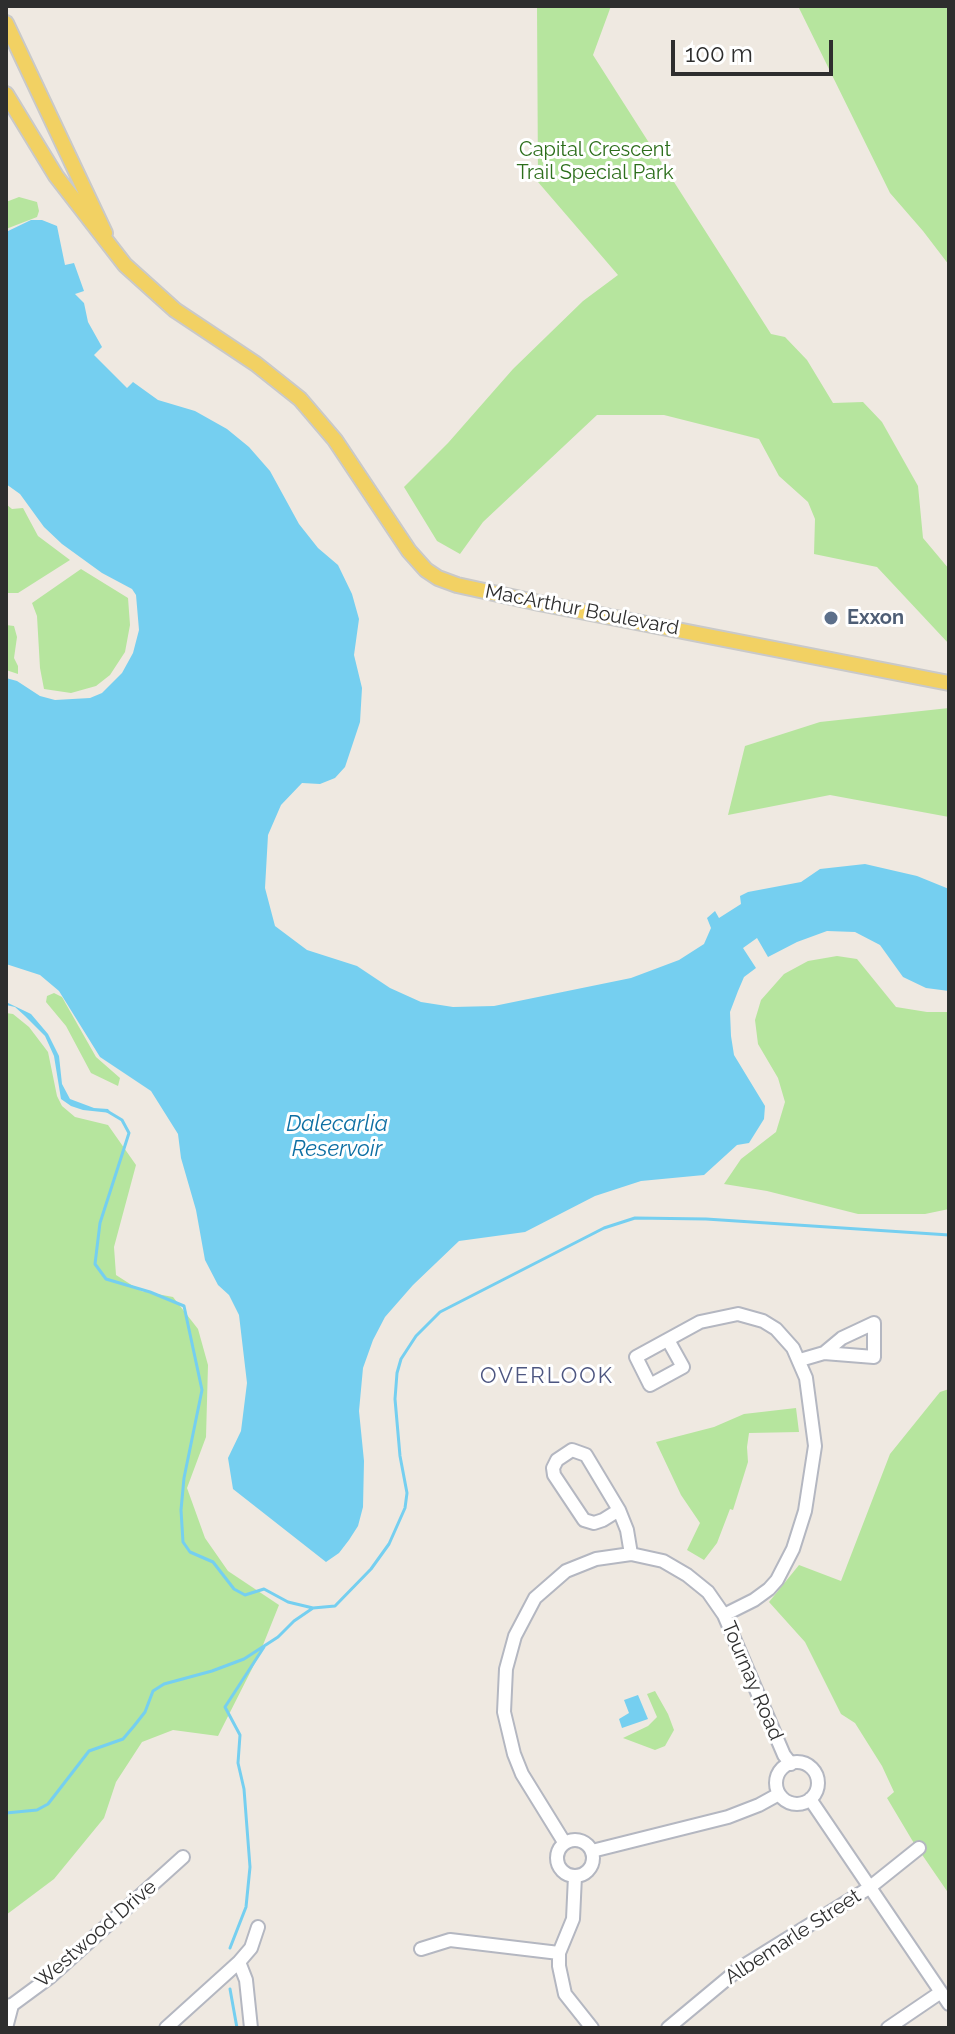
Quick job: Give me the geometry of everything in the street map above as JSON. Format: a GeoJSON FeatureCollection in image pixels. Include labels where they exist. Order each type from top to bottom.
{"type":"FeatureCollection","features":[{"type":"Feature","properties":{"kind":"main road"},"geometry":{"type":"LineString","coordinates":[[6,23],[108,240]]}},
{"type":"Feature","properties":{"kind":"main road"},"geometry":{"type":"LineString","coordinates":[[6,94],[56,176],[86,217],[108,240]]}},
{"type":"Feature","properties":{"kind":"main road","name":"MacArthur Boulevard"},"geometry":{"type":"LineString","coordinates":[[108,240],[125,265],[153,292],[256,364],[300,399],[335,440],[409,551],[438,578],[539,603],[949,683]]}},
{"type":"Feature","properties":{"kind":"street"},"geometry":{"type":"LineString","coordinates":[[668,1340],[700,1322],[738,1314],[763,1321],[776,1329],[800,1360],[811,1407],[815,1446],[805,1511],[793,1549],[777,1580],[761,1596],[724,1615]]}},
{"type":"Feature","properties":{"kind":"street"},"geometry":{"type":"LineString","coordinates":[[800,1360],[824,1353]]}},
{"type":"Feature","properties":{"kind":"street"},"geometry":{"type":"LineString","coordinates":[[564,1842],[522,1774],[514,1754],[504,1712],[506,1669],[519,1626],[535,1598],[544,1589],[566,1571],[581,1564],[631,1554],[627,1530],[619,1510],[586,1455],[572,1450],[557,1460],[554,1475],[584,1520],[594,1523],[619,1510]]}},
{"type":"Feature","properties":{"kind":"street","name":"Tournay Road"},"geometry":{"type":"LineString","coordinates":[[631,1554],[663,1561],[708,1592],[724,1615],[791,1764]]}},
{"type":"Feature","properties":{"kind":"street","name":"Tournay Road"},"geometry":{"type":"LineString","coordinates":[[779,1794],[777,1779],[784,1767],[803,1763],[814,1771],[817,1789],[810,1799],[949,2004]]}},
{"type":"Feature","properties":{"kind":"street"},"geometry":{"type":"LineString","coordinates":[[592,1851],[728,1817],[779,1794],[783,1799],[797,1804],[810,1799]]}},
{"type":"Feature","properties":{"kind":"street"},"geometry":{"type":"LineString","coordinates":[[564,1842],[580,1840],[592,1851]]}},
{"type":"Feature","properties":{"kind":"street"},"geometry":{"type":"LineString","coordinates":[[564,1842],[557,1853],[557,1864],[564,1873],[575,1876],[586,1873],[590,1868],[592,1851]]}},
{"type":"Feature","properties":{"kind":"street","name":"Albemarle Street"},"geometry":{"type":"LineString","coordinates":[[668,2028],[740,1968],[869,1888],[919,1848]]}},
{"type":"Feature","properties":{"kind":"street","name":"Westwood Drive"},"geometry":{"type":"LineString","coordinates":[[9,2005],[50,1977],[183,1857]]}},
{"type":"Feature","properties":{"kind":"street"},"geometry":{"type":"LineString","coordinates":[[575,1876],[573,1919],[559,1953],[561,1986],[592,2028]]}},
{"type":"Feature","properties":{"kind":"street"},"geometry":{"type":"LineString","coordinates":[[166,2028],[239,1962],[251,1948],[258,1927]]}},
{"type":"Feature","properties":{"kind":"street"},"geometry":{"type":"LineString","coordinates":[[421,1949],[450,1940],[559,1953]]}},
{"type":"Feature","properties":{"kind":"street"},"geometry":{"type":"LineString","coordinates":[[239,1962],[246,1980],[251,2028]]}},
{"type":"Feature","properties":{"kind":"street"},"geometry":{"type":"LineString","coordinates":[[888,2028],[941,1992]]}},
{"type":"Feature","properties":{"kind":"street"},"geometry":{"type":"LineString","coordinates":[[6,2028],[9,2005]]}},
{"type":"Feature","properties":{"kind":"green space","name":"Capital Crescent Trail Special Park"},"geometry":{"type":"Polygon","coordinates":[[[537,6],[611,6],[593,55],[771,334],[785,337],[807,360],[833,403],[863,402],[882,422],[918,486],[923,538],[949,569],[949,644],[877,567],[814,554],[815,519],[808,502],[779,476],[759,439],[664,415],[597,415],[483,522],[460,554],[437,541],[404,487],[448,443],[513,369],[583,301],[618,275],[538,182],[537,6]]]}},
{"type":"Feature","properties":{"kind":"green space"},"geometry":{"type":"Polygon","coordinates":[[[798,6],[949,6],[949,265],[890,193],[798,6]]]}},
{"type":"Feature","properties":{"kind":"green space"},"geometry":{"type":"Polygon","coordinates":[[[19,197],[37,202],[37,217],[6,229],[6,202],[19,197]]]}},
{"type":"Feature","properties":{"kind":"green space"},"geometry":{"type":"Polygon","coordinates":[[[6,504],[12,509],[23,508],[38,536],[70,560],[18,593],[6,593],[6,504]]]}},
{"type":"Feature","properties":{"kind":"green space"},"geometry":{"type":"Polygon","coordinates":[[[81,569],[128,598],[130,625],[125,652],[110,675],[96,686],[71,693],[44,689],[37,616],[32,603],[81,569]]]}},
{"type":"Feature","properties":{"kind":"green space"},"geometry":{"type":"Polygon","coordinates":[[[6,625],[14,626],[17,637],[14,658],[18,674],[6,670],[6,625]]]}},
{"type":"Feature","properties":{"kind":"green space"},"geometry":{"type":"Polygon","coordinates":[[[949,708],[949,817],[830,795],[728,815],[745,746],[820,722],[949,708]]]}},
{"type":"Feature","properties":{"kind":"green space"},"geometry":{"type":"Polygon","coordinates":[[[837,956],[857,959],[896,1007],[949,1012],[949,1209],[925,1214],[858,1214],[767,1191],[724,1184],[741,1159],[776,1132],[785,1102],[778,1078],[758,1044],[755,1020],[761,1000],[784,974],[808,961],[837,956]]]}},
{"type":"Feature","properties":{"kind":"green space"},"geometry":{"type":"Polygon","coordinates":[[[54,993],[62,997],[96,1057],[120,1078],[118,1086],[91,1073],[66,1026],[46,1002],[47,996],[54,993]]]}},
{"type":"Feature","properties":{"kind":"green space"},"geometry":{"type":"Polygon","coordinates":[[[6,1013],[13,1014],[29,1027],[48,1052],[62,1106],[75,1117],[108,1125],[136,1165],[114,1247],[116,1275],[141,1291],[173,1297],[198,1329],[208,1365],[206,1437],[187,1488],[205,1538],[228,1571],[279,1605],[259,1655],[218,1736],[173,1730],[142,1742],[116,1782],[104,1818],[54,1879],[6,1915],[6,1013]]]}},
{"type":"Feature","properties":{"kind":"green space"},"geometry":{"type":"Polygon","coordinates":[[[949,1389],[949,1894],[887,1798],[894,1792],[882,1766],[855,1723],[841,1714],[805,1642],[769,1602],[799,1565],[841,1581],[890,1454],[940,1392],[949,1389]]]}},
{"type":"Feature","properties":{"kind":"green space"},"geometry":{"type":"Polygon","coordinates":[[[796,1408],[799,1432],[749,1433],[748,1462],[733,1510],[730,1509],[717,1543],[704,1560],[687,1550],[700,1523],[681,1495],[656,1442],[714,1427],[744,1414],[796,1408]]]}},
{"type":"Feature","properties":{"kind":"green space"},"geometry":{"type":"Polygon","coordinates":[[[655,1691],[674,1730],[665,1746],[655,1750],[623,1738],[648,1726],[657,1717],[647,1694],[655,1691]]]}},
{"type":"Feature","properties":{"kind":"water","name":"Dalecarlia Reservoir"},"geometry":{"type":"Polygon","coordinates":[[[31,220],[42,220],[57,226],[65,265],[74,263],[84,291],[75,294],[84,303],[88,322],[102,347],[94,355],[127,388],[133,382],[158,400],[195,411],[227,429],[249,447],[270,471],[299,524],[318,548],[338,565],[352,594],[359,619],[354,655],[362,688],[360,722],[345,767],[335,778],[320,784],[302,783],[281,805],[268,835],[265,888],[275,926],[307,950],[357,966],[390,988],[421,1002],[453,1007],[494,1006],[631,978],[679,960],[704,944],[711,928],[707,918],[715,911],[719,918],[741,904],[740,896],[748,892],[801,882],[820,869],[865,864],[917,876],[949,889],[949,991],[926,988],[903,977],[880,945],[855,932],[827,931],[768,957],[757,938],[743,948],[756,968],[744,977],[730,1012],[731,1036],[734,1055],[765,1106],[764,1119],[749,1143],[737,1145],[704,1175],[641,1181],[595,1196],[525,1232],[459,1241],[413,1285],[385,1317],[363,1368],[359,1411],[364,1461],[363,1507],[358,1526],[349,1540],[339,1553],[326,1562],[233,1489],[228,1458],[241,1431],[247,1383],[239,1315],[205,1260],[178,1134],[151,1091],[100,1057],[59,991],[40,975],[6,964],[6,678],[17,681],[40,696],[55,700],[90,698],[102,693],[122,673],[133,653],[139,630],[136,595],[132,589],[102,573],[62,544],[44,527],[20,494],[6,484],[6,232],[31,220]]]}},
{"type":"Feature","properties":{"kind":"water"},"geometry":{"type":"Polygon","coordinates":[[[6,1002],[31,1014],[48,1034],[59,1056],[62,1084],[70,1099],[94,1108],[108,1109],[111,1113],[83,1110],[61,1099],[54,1056],[45,1036],[6,1002]]]}},
{"type":"Feature","properties":{"kind":"water"},"geometry":{"type":"Polygon","coordinates":[[[638,1695],[648,1719],[622,1728],[619,1719],[629,1713],[624,1700],[638,1695]]]}},
{"type":"Feature","properties":{"kind":"waterway"},"geometry":{"type":"LineString","coordinates":[[107,1111],[122,1120],[129,1133],[100,1223],[95,1264],[106,1279],[184,1306],[202,1390],[184,1478],[181,1510],[183,1542],[190,1552],[213,1562],[234,1589],[245,1595],[264,1589],[288,1602],[313,1608]]}},
{"type":"Feature","properties":{"kind":"waterway"},"geometry":{"type":"LineString","coordinates":[[6,1813],[37,1810],[48,1804],[89,1751],[123,1739],[145,1712],[153,1691],[164,1684],[244,1659],[278,1637],[313,1608],[335,1606],[371,1569],[389,1544],[405,1508],[407,1493],[395,1399],[397,1373],[401,1359],[416,1336],[440,1312],[604,1228],[635,1218],[706,1219],[949,1235]]}},
{"type":"Feature","properties":{"kind":"waterway"},"geometry":{"type":"LineString","coordinates":[[230,1948],[246,1907],[250,1867],[244,1789],[238,1763],[240,1735],[225,1707],[264,1647]]}},
{"type":"Feature","properties":{"kind":"waterway"},"geometry":{"type":"LineString","coordinates":[[230,1989],[237,2028]]}},
{"type":"Feature","properties":{"kind":"place","name":"Exxon"},"geometry":{"type":"Point","coordinates":[831,618]}},
{"type":"Feature","properties":{"kind":"district","name":"OVERLOOK"},"geometry":{"type":"Point","coordinates":[547,1376]}}]}
